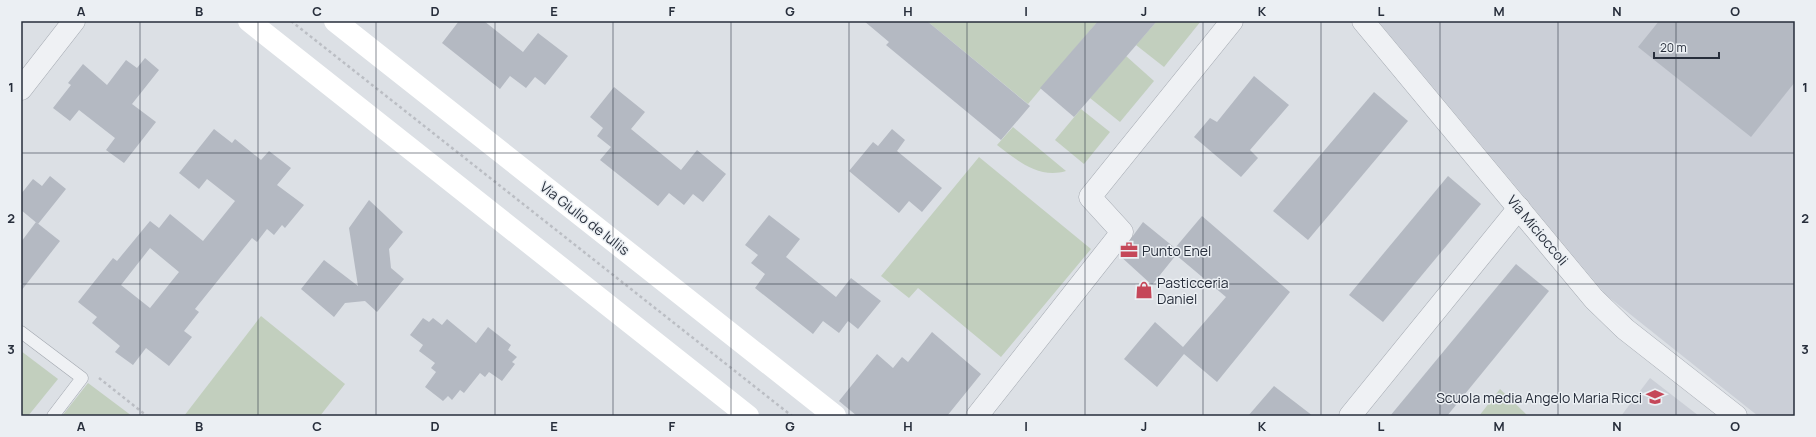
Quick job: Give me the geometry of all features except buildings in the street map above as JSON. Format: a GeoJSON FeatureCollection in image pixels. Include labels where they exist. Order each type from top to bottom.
{"type":"FeatureCollection","features":[{"type":"Feature","properties":{"kind":"main road"},"geometry":{"type":"LineString","coordinates":[[249,21],[748,416]]}},
{"type":"Feature","properties":{"kind":"main road","name":"Via Giulio de Iuliis"},"geometry":{"type":"LineString","coordinates":[[335,21],[835,416]]}},
{"type":"Feature","properties":{"kind":"street"},"geometry":{"type":"LineString","coordinates":[[21,89],[74,21]]}},
{"type":"Feature","properties":{"kind":"street","name":"Via Micioccoli"},"geometry":{"type":"LineString","coordinates":[[1363,21],[1594,299],[1625,329],[1736,416]]}},
{"type":"Feature","properties":{"kind":"street"},"geometry":{"type":"LineString","coordinates":[[977,416],[1122,232],[1090,197],[1224,24]]}},
{"type":"Feature","properties":{"kind":"street"},"geometry":{"type":"LineString","coordinates":[[1350,416],[1519,208]]}},
{"type":"Feature","properties":{"kind":"lane"},"geometry":{"type":"LineString","coordinates":[[21,332],[82,378],[52,416]]}},
{"type":"Feature","properties":{"kind":"path"},"geometry":{"type":"LineString","coordinates":[[291,21],[792,416]]}},
{"type":"Feature","properties":{"kind":"path"},"geometry":{"type":"LineString","coordinates":[[82,378],[90,374],[97,376],[147,416]]}},
{"type":"Feature","properties":{"kind":"shaded area"},"geometry":{"type":"Polygon","coordinates":[[[1378,21],[1795,21],[1795,416],[1758,416],[1606,295],[1378,21]]]}},
{"type":"Feature","properties":{"kind":"shaded area","name":"Scuola media Angelo Maria Ricci"},"geometry":{"type":"Polygon","coordinates":[[[1650,378],[1699,416],[1621,416],[1650,378]]]}},
{"type":"Feature","properties":{"kind":"green space"},"geometry":{"type":"Polygon","coordinates":[[[927,21],[1098,21],[1028,104],[927,21]]]}},
{"type":"Feature","properties":{"kind":"green space"},"geometry":{"type":"Polygon","coordinates":[[[1157,21],[1201,21],[1164,67],[1136,45],[1157,21]]]}},
{"type":"Feature","properties":{"kind":"green space"},"geometry":{"type":"Polygon","coordinates":[[[1126,56],[1154,81],[1120,122],[1090,98],[1126,56]]]}},
{"type":"Feature","properties":{"kind":"green space"},"geometry":{"type":"Polygon","coordinates":[[[1081,109],[1110,132],[1084,164],[1055,140],[1081,109]]]}},
{"type":"Feature","properties":{"kind":"green space"},"geometry":{"type":"Polygon","coordinates":[[[1013,127],[1066,171],[1047,173],[1038,171],[1013,157],[997,145],[1013,127]]]}},
{"type":"Feature","properties":{"kind":"green space"},"geometry":{"type":"Polygon","coordinates":[[[979,157],[1091,249],[1001,357],[918,288],[909,298],[881,276],[979,157]]]}},
{"type":"Feature","properties":{"kind":"green space"},"geometry":{"type":"Polygon","coordinates":[[[261,316],[345,384],[320,416],[184,416],[261,316]]]}},
{"type":"Feature","properties":{"kind":"green space"},"geometry":{"type":"Polygon","coordinates":[[[21,351],[58,379],[28,416],[21,416],[21,351]]]}},
{"type":"Feature","properties":{"kind":"green space"},"geometry":{"type":"Polygon","coordinates":[[[88,383],[132,416],[62,416],[88,383]]]}},
{"type":"Feature","properties":{"kind":"green space"},"geometry":{"type":"Polygon","coordinates":[[[1500,389],[1528,416],[1479,416],[1500,389]]]}},
{"type":"Feature","properties":{"kind":"place","name":"Punto Enel"},"geometry":{"type":"Point","coordinates":[1129,250]}},
{"type":"Feature","properties":{"kind":"place","name":"Pasticceria Daniel"},"geometry":{"type":"Point","coordinates":[1144,290]}},
{"type":"Feature","properties":{"kind":"place","name":"Scuola media Angelo Maria Ricci"},"geometry":{"type":"Point","coordinates":[1655,397]}}]}
